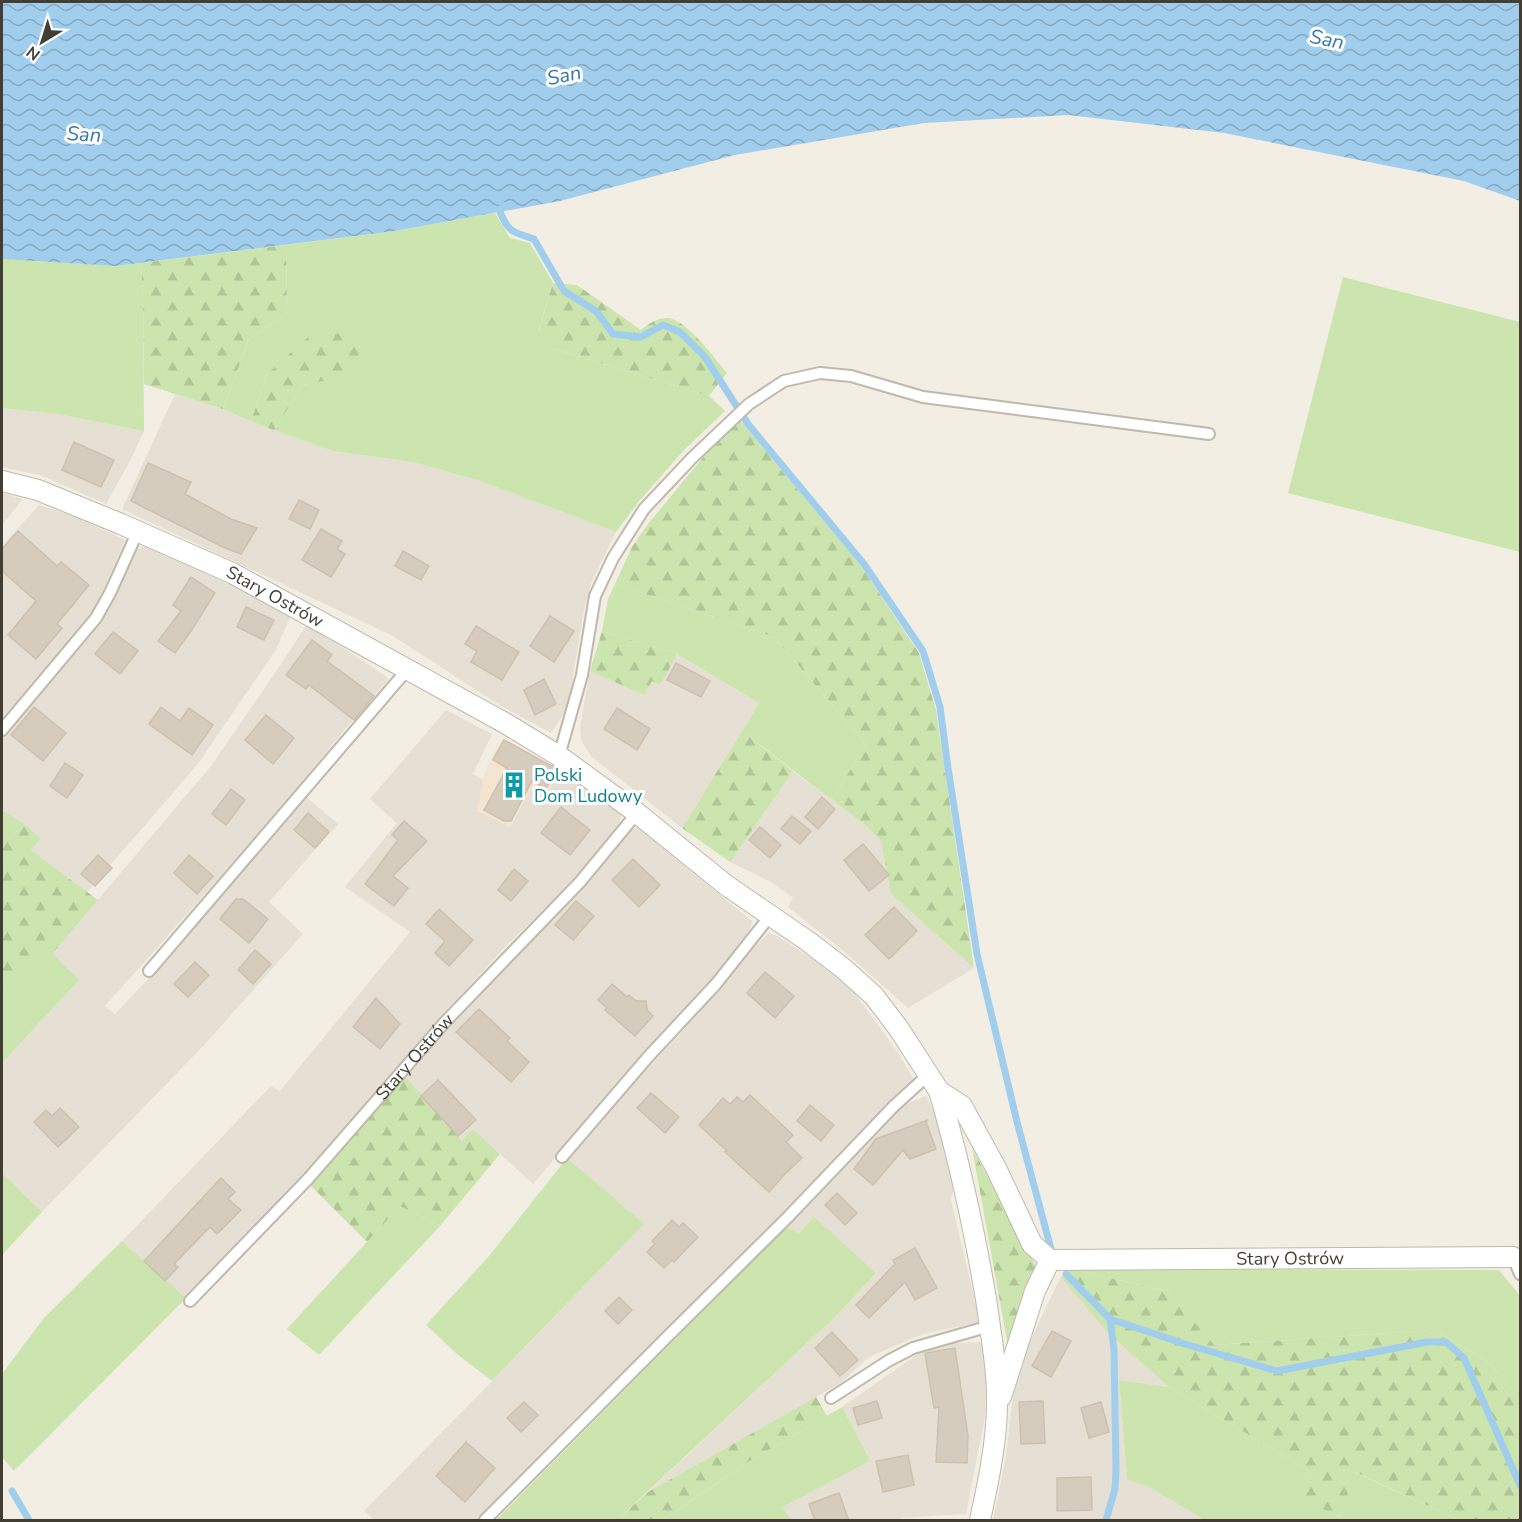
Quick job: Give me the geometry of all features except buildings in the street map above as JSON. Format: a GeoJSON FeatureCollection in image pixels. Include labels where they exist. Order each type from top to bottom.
{"type":"FeatureCollection","features":[{"type":"Feature","properties":{"kind":"street","name":"Stary Ostrów"},"geometry":{"type":"LineString","coordinates":[[2,481],[38,490],[232,573],[505,723],[559,756],[637,813],[726,885],[844,969],[874,996],[899,1029],[934,1083],[962,1106],[996,1168],[1032,1244],[1050,1260],[1518,1263]]}},
{"type":"Feature","properties":{"kind":"street"},"geometry":{"type":"LineString","coordinates":[[934,1083],[966,1188],[996,1370],[997,1408],[993,1458],[980,1521]]}},
{"type":"Feature","properties":{"kind":"street"},"geometry":{"type":"LineString","coordinates":[[997,1408],[1035,1291],[1050,1260]]}},
{"type":"Feature","properties":{"kind":"lane"},"geometry":{"type":"LineString","coordinates":[[559,756],[582,675],[595,596],[613,558],[644,509],[692,458],[749,404],[784,381],[820,373],[851,376],[923,397],[1209,434]]}},
{"type":"Feature","properties":{"kind":"lane"},"geometry":{"type":"LineString","coordinates":[[2,730],[96,618],[138,531]]}},
{"type":"Feature","properties":{"kind":"lane"},"geometry":{"type":"LineString","coordinates":[[149,971],[406,670]]}},
{"type":"Feature","properties":{"kind":"lane","name":"Stary Ostrów"},"geometry":{"type":"LineString","coordinates":[[190,1301],[308,1179],[445,1022],[580,882],[637,813]]}},
{"type":"Feature","properties":{"kind":"lane"},"geometry":{"type":"LineString","coordinates":[[562,1157],[648,1057],[716,984],[771,916]]}},
{"type":"Feature","properties":{"kind":"lane"},"geometry":{"type":"LineString","coordinates":[[485,1521],[788,1217],[893,1107],[934,1083]]}},
{"type":"Feature","properties":{"kind":"lane"},"geometry":{"type":"LineString","coordinates":[[831,1398],[888,1361],[914,1348],[990,1326]]}},
{"type":"Feature","properties":{"kind":"shaded area"},"geometry":{"type":"Polygon","coordinates":[[[175,394],[223,409],[333,451],[413,462],[477,480],[616,532],[592,581],[584,609],[568,707],[551,733],[501,706],[393,636],[122,509],[175,394]]]}},
{"type":"Feature","properties":{"kind":"shaded area"},"geometry":{"type":"Polygon","coordinates":[[[2,408],[57,414],[144,431],[106,504],[43,476],[2,467],[2,408]]]}},
{"type":"Feature","properties":{"kind":"shaded area"},"geometry":{"type":"Polygon","coordinates":[[[2,493],[23,499],[2,525],[2,493]]]}},
{"type":"Feature","properties":{"kind":"shaded area"},"geometry":{"type":"Polygon","coordinates":[[[39,505],[77,517],[125,540],[95,609],[2,720],[2,546],[39,505]]]}},
{"type":"Feature","properties":{"kind":"shaded area"},"geometry":{"type":"Polygon","coordinates":[[[147,544],[291,615],[276,650],[197,765],[87,892],[31,850],[41,838],[2,810],[2,738],[109,610],[133,552],[147,544]]]}},
{"type":"Feature","properties":{"kind":"shaded area"},"geometry":{"type":"Polygon","coordinates":[[[307,624],[387,677],[388,680],[272,819],[105,1006],[115,1014],[305,796],[338,824],[269,902],[303,934],[206,1043],[42,1212],[2,1173],[2,1063],[79,980],[52,954],[211,766],[307,624]]]}},
{"type":"Feature","properties":{"kind":"shaded area"},"geometry":{"type":"Polygon","coordinates":[[[677,654],[759,703],[682,828],[592,757],[582,742],[580,731],[590,671],[644,695],[652,681],[660,684],[677,654]]]}},
{"type":"Feature","properties":{"kind":"shaded area"},"geometry":{"type":"Polygon","coordinates":[[[446,710],[492,734],[473,774],[484,780],[478,811],[510,827],[533,785],[548,792],[560,770],[621,813],[620,823],[572,882],[505,947],[441,1017],[336,1141],[186,1298],[122,1241],[271,1086],[280,1091],[410,932],[345,887],[397,823],[370,799],[446,710]]]}},
{"type":"Feature","properties":{"kind":"shaded area","name":"Polski Dom Ludowy"},"geometry":{"type":"Polygon","coordinates":[[[502,738],[560,770],[548,792],[533,785],[510,827],[477,811],[485,771],[502,738]]]}},
{"type":"Feature","properties":{"kind":"shaded area"},"geometry":{"type":"Polygon","coordinates":[[[793,771],[864,824],[881,841],[891,894],[974,968],[908,1008],[846,953],[788,907],[793,898],[773,883],[730,862],[793,771]]]}},
{"type":"Feature","properties":{"kind":"shaded area"},"geometry":{"type":"Polygon","coordinates":[[[639,826],[752,921],[751,927],[720,973],[639,1060],[533,1184],[473,1129],[462,1141],[405,1076],[488,984],[583,888],[631,830],[639,826]]]}},
{"type":"Feature","properties":{"kind":"shaded area"},"geometry":{"type":"Polygon","coordinates":[[[769,933],[814,960],[853,991],[897,1051],[914,1080],[678,1320],[578,1416],[479,1520],[374,1520],[364,1511],[643,1224],[567,1158],[769,933]]]}},
{"type":"Feature","properties":{"kind":"shaded area"},"geometry":{"type":"Polygon","coordinates":[[[926,1096],[947,1141],[953,1191],[951,1200],[980,1322],[923,1334],[869,1357],[841,1383],[648,1492],[835,1317],[876,1273],[814,1218],[799,1233],[786,1227],[904,1105],[926,1096]]]}},
{"type":"Feature","properties":{"kind":"shaded area"},"geometry":{"type":"Polygon","coordinates":[[[1061,1276],[1108,1333],[1169,1387],[1119,1380],[1127,1479],[1153,1489],[1204,1520],[993,1520],[1005,1462],[1014,1389],[1022,1358],[1061,1276]]]}},
{"type":"Feature","properties":{"kind":"shaded area"},"geometry":{"type":"Polygon","coordinates":[[[984,1342],[987,1372],[985,1416],[966,1514],[902,1518],[902,1520],[791,1520],[781,1507],[869,1461],[842,1407],[919,1353],[953,1343],[984,1342]]]}},
{"type":"Feature","properties":{"kind":"green space"},"geometry":{"type":"Polygon","coordinates":[[[495,213],[510,238],[530,243],[553,283],[538,332],[554,349],[709,396],[725,411],[684,450],[640,500],[616,532],[477,480],[413,462],[333,451],[274,430],[303,385],[362,373],[267,374],[251,421],[223,409],[249,339],[287,313],[286,245],[395,231],[495,213]]]}},
{"type":"Feature","properties":{"kind":"green space"},"geometry":{"type":"Polygon","coordinates":[[[286,245],[287,313],[249,339],[223,409],[144,384],[141,263],[286,245]]]}},
{"type":"Feature","properties":{"kind":"green space"},"geometry":{"type":"Polygon","coordinates":[[[2,259],[116,266],[141,263],[144,431],[57,414],[2,408],[2,259]]]}},
{"type":"Feature","properties":{"kind":"green space"},"geometry":{"type":"Polygon","coordinates":[[[1343,277],[1520,322],[1520,552],[1288,493],[1343,277]]]}},
{"type":"Feature","properties":{"kind":"green space"},"geometry":{"type":"Polygon","coordinates":[[[553,283],[577,285],[641,330],[659,319],[675,320],[700,340],[727,373],[709,396],[554,349],[538,333],[553,283]]]}},
{"type":"Feature","properties":{"kind":"green space"},"geometry":{"type":"Polygon","coordinates":[[[314,332],[364,335],[362,374],[303,385],[274,430],[251,421],[267,374],[314,332]]]}},
{"type":"Feature","properties":{"kind":"green space"},"geometry":{"type":"Polygon","coordinates":[[[740,420],[861,566],[919,653],[936,710],[974,968],[891,894],[881,841],[864,824],[832,800],[866,744],[774,637],[615,584],[632,547],[648,524],[710,449],[740,420]]]}},
{"type":"Feature","properties":{"kind":"green space"},"geometry":{"type":"Polygon","coordinates":[[[615,584],[774,637],[866,744],[832,800],[742,731],[759,703],[677,654],[602,631],[608,599],[615,584]]]}},
{"type":"Feature","properties":{"kind":"green space"},"geometry":{"type":"Polygon","coordinates":[[[602,631],[677,654],[660,685],[652,681],[644,695],[590,671],[602,631]]]}},
{"type":"Feature","properties":{"kind":"green space"},"geometry":{"type":"Polygon","coordinates":[[[742,731],[793,771],[730,862],[682,828],[742,731]]]}},
{"type":"Feature","properties":{"kind":"green space"},"geometry":{"type":"Polygon","coordinates":[[[2,810],[24,824],[2,848],[2,810]]]}},
{"type":"Feature","properties":{"kind":"green space"},"geometry":{"type":"Polygon","coordinates":[[[24,824],[41,838],[31,850],[98,900],[52,954],[42,944],[2,990],[2,848],[24,824]]]}},
{"type":"Feature","properties":{"kind":"green space"},"geometry":{"type":"Polygon","coordinates":[[[42,943],[79,980],[2,1063],[2,990],[42,943]]]}},
{"type":"Feature","properties":{"kind":"green space"},"geometry":{"type":"Polygon","coordinates":[[[405,1076],[462,1141],[473,1129],[500,1154],[440,1226],[400,1206],[367,1242],[309,1184],[405,1076]]]}},
{"type":"Feature","properties":{"kind":"green space"},"geometry":{"type":"Polygon","coordinates":[[[972,1148],[1037,1268],[1008,1346],[972,1148]]]}},
{"type":"Feature","properties":{"kind":"green space"},"geometry":{"type":"Polygon","coordinates":[[[567,1158],[644,1224],[492,1381],[457,1354],[426,1325],[489,1256],[567,1158]]]}},
{"type":"Feature","properties":{"kind":"green space"},"geometry":{"type":"Polygon","coordinates":[[[2,1173],[42,1212],[2,1255],[2,1173]]]}},
{"type":"Feature","properties":{"kind":"green space"},"geometry":{"type":"Polygon","coordinates":[[[400,1206],[440,1226],[319,1355],[287,1329],[400,1206]]]}},
{"type":"Feature","properties":{"kind":"green space"},"geometry":{"type":"Polygon","coordinates":[[[814,1217],[876,1273],[835,1317],[617,1520],[496,1520],[786,1227],[799,1233],[814,1217]]]}},
{"type":"Feature","properties":{"kind":"green space"},"geometry":{"type":"Polygon","coordinates":[[[122,1241],[186,1298],[14,1471],[2,1457],[2,1374],[44,1318],[122,1241]]]}},
{"type":"Feature","properties":{"kind":"green space"},"geometry":{"type":"Polygon","coordinates":[[[1072,1269],[1499,1270],[1520,1298],[1520,1400],[1490,1363],[1434,1330],[1213,1345],[1167,1291],[1072,1269]]]}},
{"type":"Feature","properties":{"kind":"green space"},"geometry":{"type":"Polygon","coordinates":[[[1072,1269],[1167,1291],[1214,1345],[1434,1330],[1490,1363],[1520,1400],[1520,1520],[1459,1520],[1355,1472],[1340,1517],[1296,1497],[1311,1472],[1169,1387],[1108,1333],[1061,1277],[1072,1269]]]}},
{"type":"Feature","properties":{"kind":"green space"},"geometry":{"type":"Polygon","coordinates":[[[1119,1380],[1169,1387],[1311,1472],[1297,1497],[1340,1517],[1354,1472],[1459,1520],[1204,1520],[1153,1489],[1127,1479],[1119,1380]]]}},
{"type":"Feature","properties":{"kind":"green space"},"geometry":{"type":"Polygon","coordinates":[[[816,1397],[827,1416],[748,1462],[663,1520],[617,1520],[648,1492],[816,1397]]]}},
{"type":"Feature","properties":{"kind":"green space"},"geometry":{"type":"Polygon","coordinates":[[[842,1407],[870,1461],[782,1507],[791,1520],[663,1520],[748,1462],[842,1407]]]}},
{"type":"Feature","properties":{"kind":"water","name":"San"},"geometry":{"type":"Polygon","coordinates":[[[2,2],[1520,2],[1520,201],[1464,181],[1224,133],[1068,115],[924,123],[735,155],[560,201],[395,231],[116,266],[2,259],[2,2]]]}},
{"type":"Feature","properties":{"kind":"waterway"},"geometry":{"type":"LineString","coordinates":[[503,205],[500,212],[509,228],[534,239],[564,291],[596,311],[613,334],[641,337],[663,325],[680,332],[705,357],[748,424],[864,564],[923,651],[940,707],[977,954],[1017,1122],[1051,1249]]}},
{"type":"Feature","properties":{"kind":"waterway"},"geometry":{"type":"LineString","coordinates":[[1066,1274],[1110,1319],[1277,1371],[1427,1342],[1446,1342],[1464,1358],[1520,1485]]}},
{"type":"Feature","properties":{"kind":"waterway"},"geometry":{"type":"LineString","coordinates":[[1106,1520],[1115,1489],[1116,1469],[1114,1350],[1110,1319]]}},
{"type":"Feature","properties":{"kind":"waterway"},"geometry":{"type":"LineString","coordinates":[[12,1491],[29,1520]]}},
{"type":"Feature","properties":{"kind":"place","name":"Polski Dom Ludowy"},"geometry":{"type":"Point","coordinates":[514,785]}}]}
